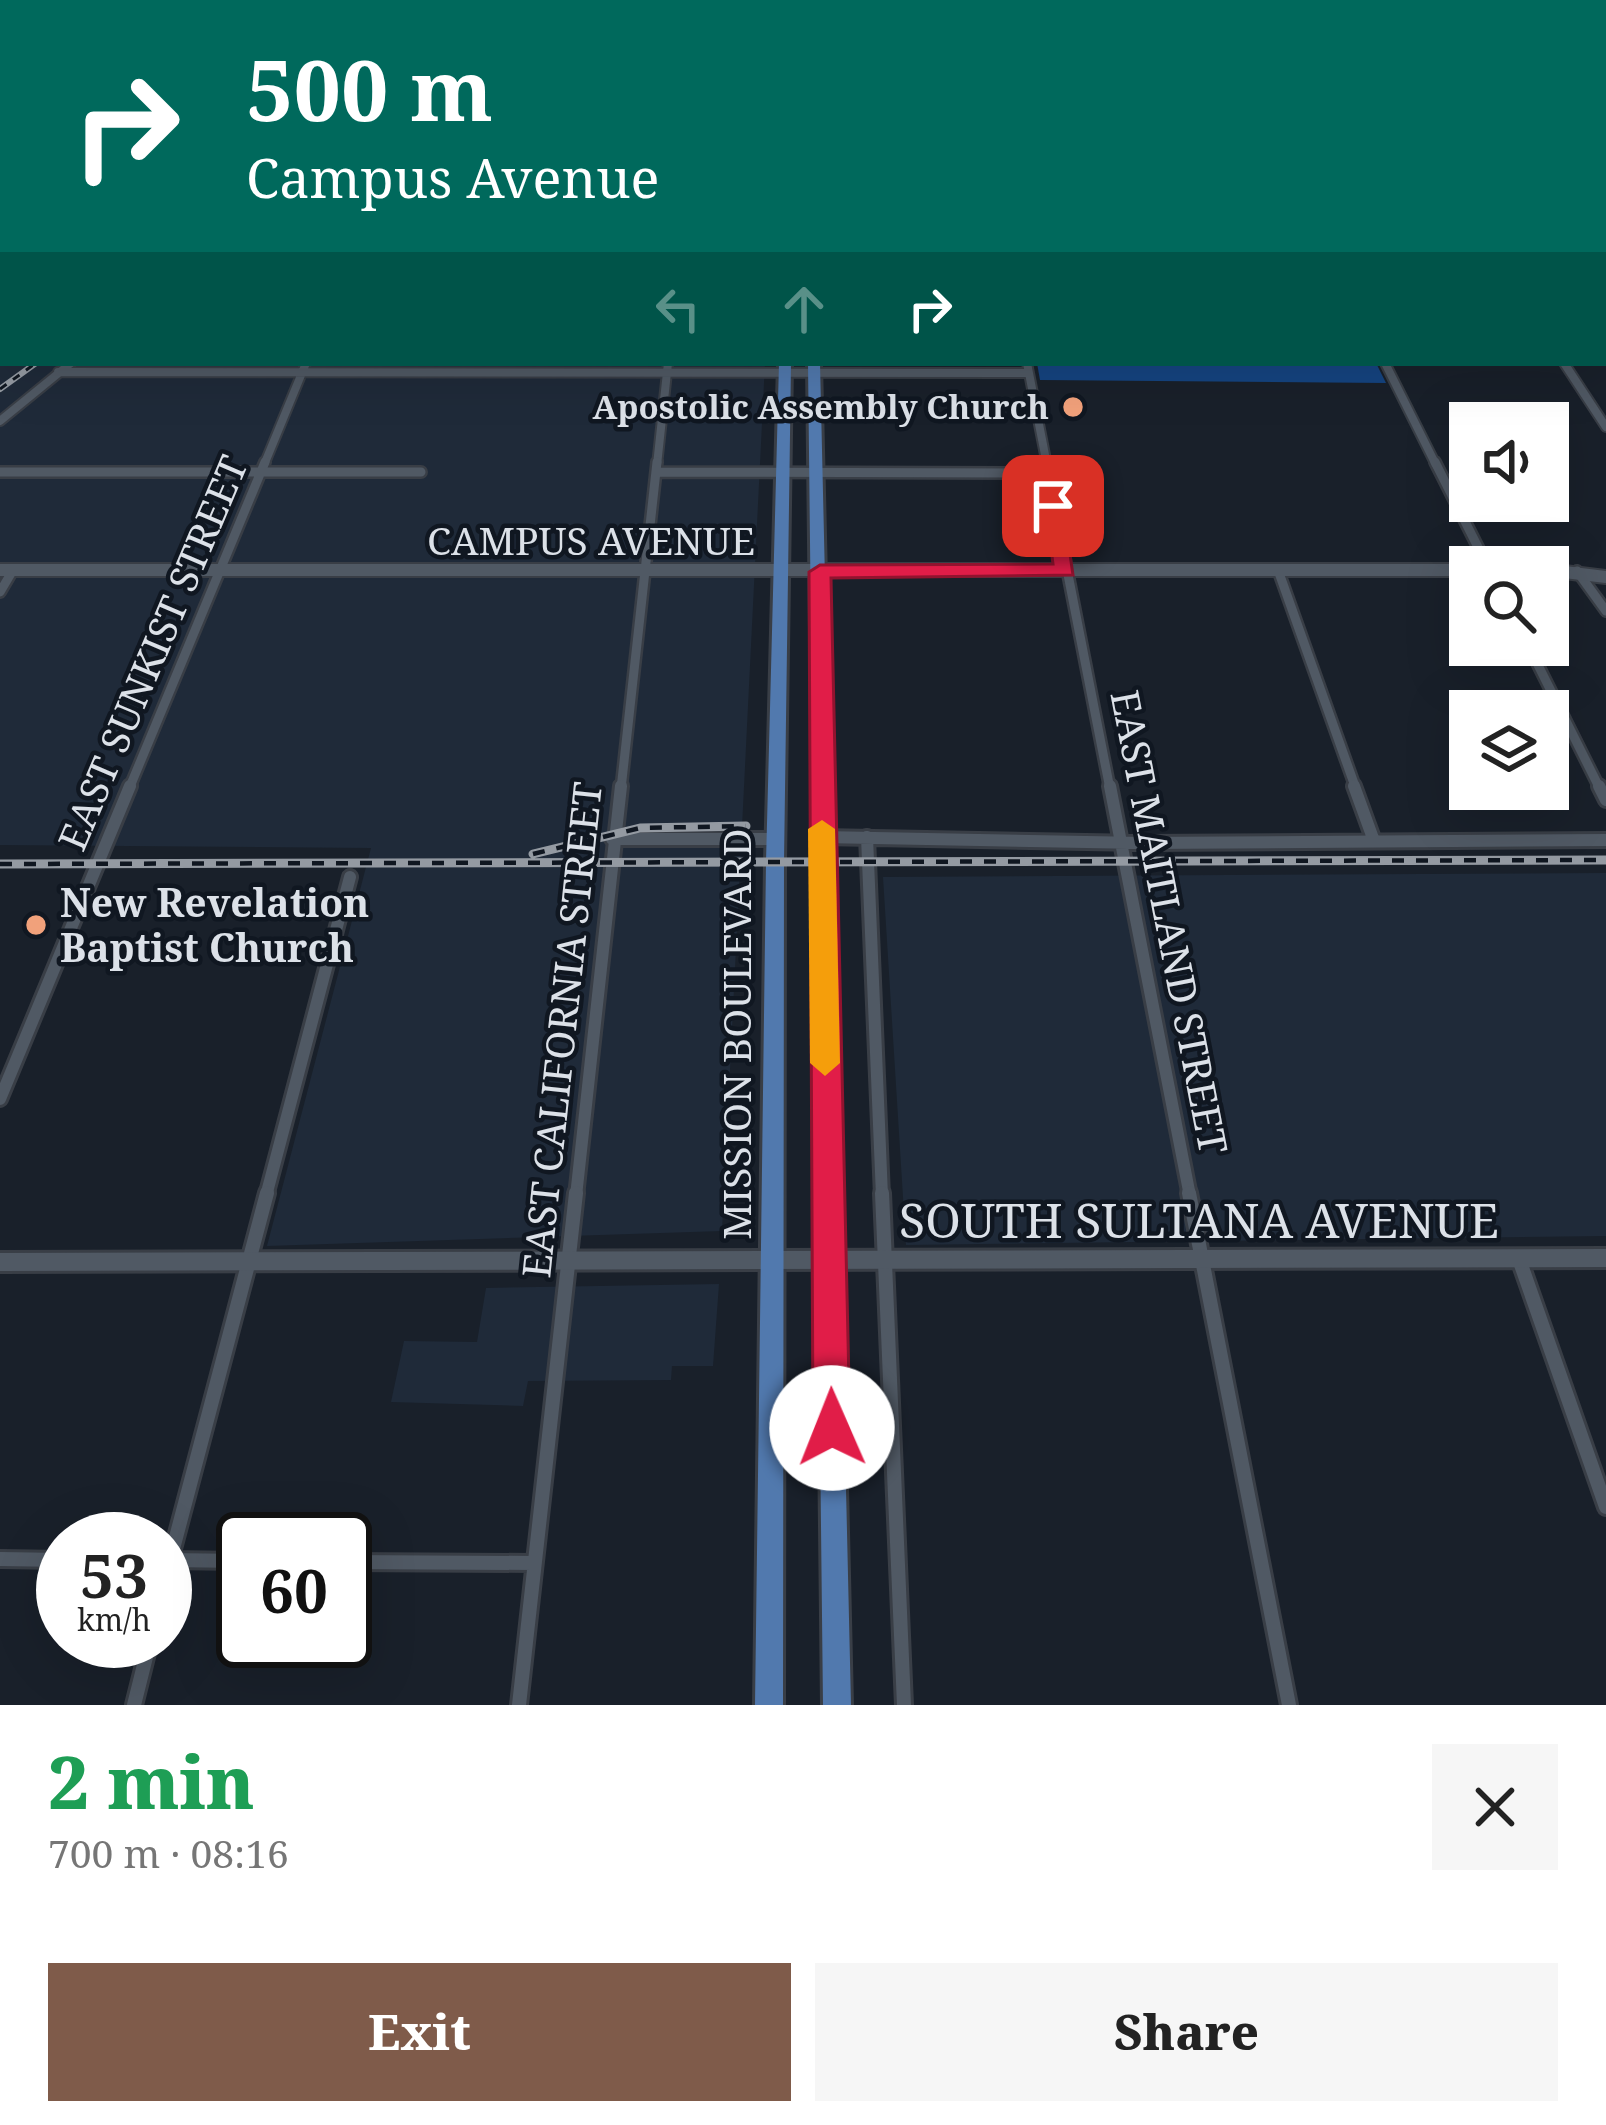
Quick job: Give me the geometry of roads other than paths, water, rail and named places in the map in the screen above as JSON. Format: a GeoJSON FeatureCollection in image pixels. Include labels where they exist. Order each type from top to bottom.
{"type":"FeatureCollection","features":[{"type":"Feature","properties":{"kind":"main road","name":"MISSION BOULEVARD"},"geometry":{"type":"LineString","coordinates":[[770,1705],[776,839],[785,368]]}},
{"type":"Feature","properties":{"kind":"main road"},"geometry":{"type":"LineString","coordinates":[[814,368],[837,1705]]}},
{"type":"Feature","properties":{"kind":"street"},"geometry":{"type":"LineString","coordinates":[[0,421],[67,366]]}},
{"type":"Feature","properties":{"kind":"street"},"geometry":{"type":"LineString","coordinates":[[1387,366],[1477,546]]}},
{"type":"Feature","properties":{"kind":"street"},"geometry":{"type":"LineString","coordinates":[[1566,366],[1606,427]]}},
{"type":"Feature","properties":{"kind":"street","name":"EAST SUNKIST STREET"},"geometry":{"type":"LineString","coordinates":[[0,1099],[304,368]]}},
{"type":"Feature","properties":{"kind":"street"},"geometry":{"type":"LineString","coordinates":[[58,372],[1027,368]]}},
{"type":"Feature","properties":{"kind":"street","name":"EAST MAITLAND STREET"},"geometry":{"type":"LineString","coordinates":[[1027,368],[1289,1705]]}},
{"type":"Feature","properties":{"kind":"street","name":"EAST CALIFORNIA STREET"},"geometry":{"type":"LineString","coordinates":[[519,1705],[668,369]]}},
{"type":"Feature","properties":{"kind":"street"},"geometry":{"type":"LineString","coordinates":[[0,472],[421,472]]}},
{"type":"Feature","properties":{"kind":"street"},"geometry":{"type":"LineString","coordinates":[[659,472],[1046,473]]}},
{"type":"Feature","properties":{"kind":"street"},"geometry":{"type":"LineString","coordinates":[[0,592],[6,570]]}},
{"type":"Feature","properties":{"kind":"street","name":"CAMPUS AVENUE"},"geometry":{"type":"LineString","coordinates":[[6,570],[1449,570]]}},
{"type":"Feature","properties":{"kind":"street"},"geometry":{"type":"LineString","coordinates":[[1278,570],[1374,841]]}},
{"type":"Feature","properties":{"kind":"street"},"geometry":{"type":"LineString","coordinates":[[1569,571],[1606,577]]}},
{"type":"Feature","properties":{"kind":"street"},"geometry":{"type":"LineString","coordinates":[[1577,571],[1606,611]]}},
{"type":"Feature","properties":{"kind":"street"},"geometry":{"type":"LineString","coordinates":[[1539,666],[1606,800]]}},
{"type":"Feature","properties":{"kind":"street"},"geometry":{"type":"LineString","coordinates":[[822,837],[1606,840]]}},
{"type":"Feature","properties":{"kind":"street"},"geometry":{"type":"LineString","coordinates":[[867,837],[904,1705]]}},
{"type":"Feature","properties":{"kind":"street"},"geometry":{"type":"LineString","coordinates":[[612,839],[776,839]]}},
{"type":"Feature","properties":{"kind":"street"},"geometry":{"type":"LineString","coordinates":[[180,1512],[350,878]]}},
{"type":"Feature","properties":{"kind":"street"},"geometry":{"type":"LineString","coordinates":[[1519,1258],[1606,1507]]}},
{"type":"Feature","properties":{"kind":"street","name":"SOUTH SULTANA AVENUE"},"geometry":{"type":"LineString","coordinates":[[0,1262],[1606,1258]]}},
{"type":"Feature","properties":{"kind":"street"},"geometry":{"type":"LineString","coordinates":[[0,1559],[36,1560]]}},
{"type":"Feature","properties":{"kind":"street"},"geometry":{"type":"LineString","coordinates":[[372,1562],[533,1563]]}},
{"type":"Feature","properties":{"kind":"street"},"geometry":{"type":"LineString","coordinates":[[134,1705],[143,1668]]}},
{"type":"Feature","properties":{"kind":"railway"},"geometry":{"type":"LineString","coordinates":[[0,389],[32,366]]}},
{"type":"Feature","properties":{"kind":"railway"},"geometry":{"type":"LineString","coordinates":[[533,854],[640,828],[746,826]]}},
{"type":"Feature","properties":{"kind":"railway"},"geometry":{"type":"LineString","coordinates":[[0,864],[1606,860]]}},
{"type":"Feature","properties":{"kind":"place","name":"Apostolic Assembly Church"},"geometry":{"type":"Point","coordinates":[1073,407]}},
{"type":"Feature","properties":{"kind":"place","name":"New Revelation Baptist Church"},"geometry":{"type":"Point","coordinates":[36,925]}}]}
